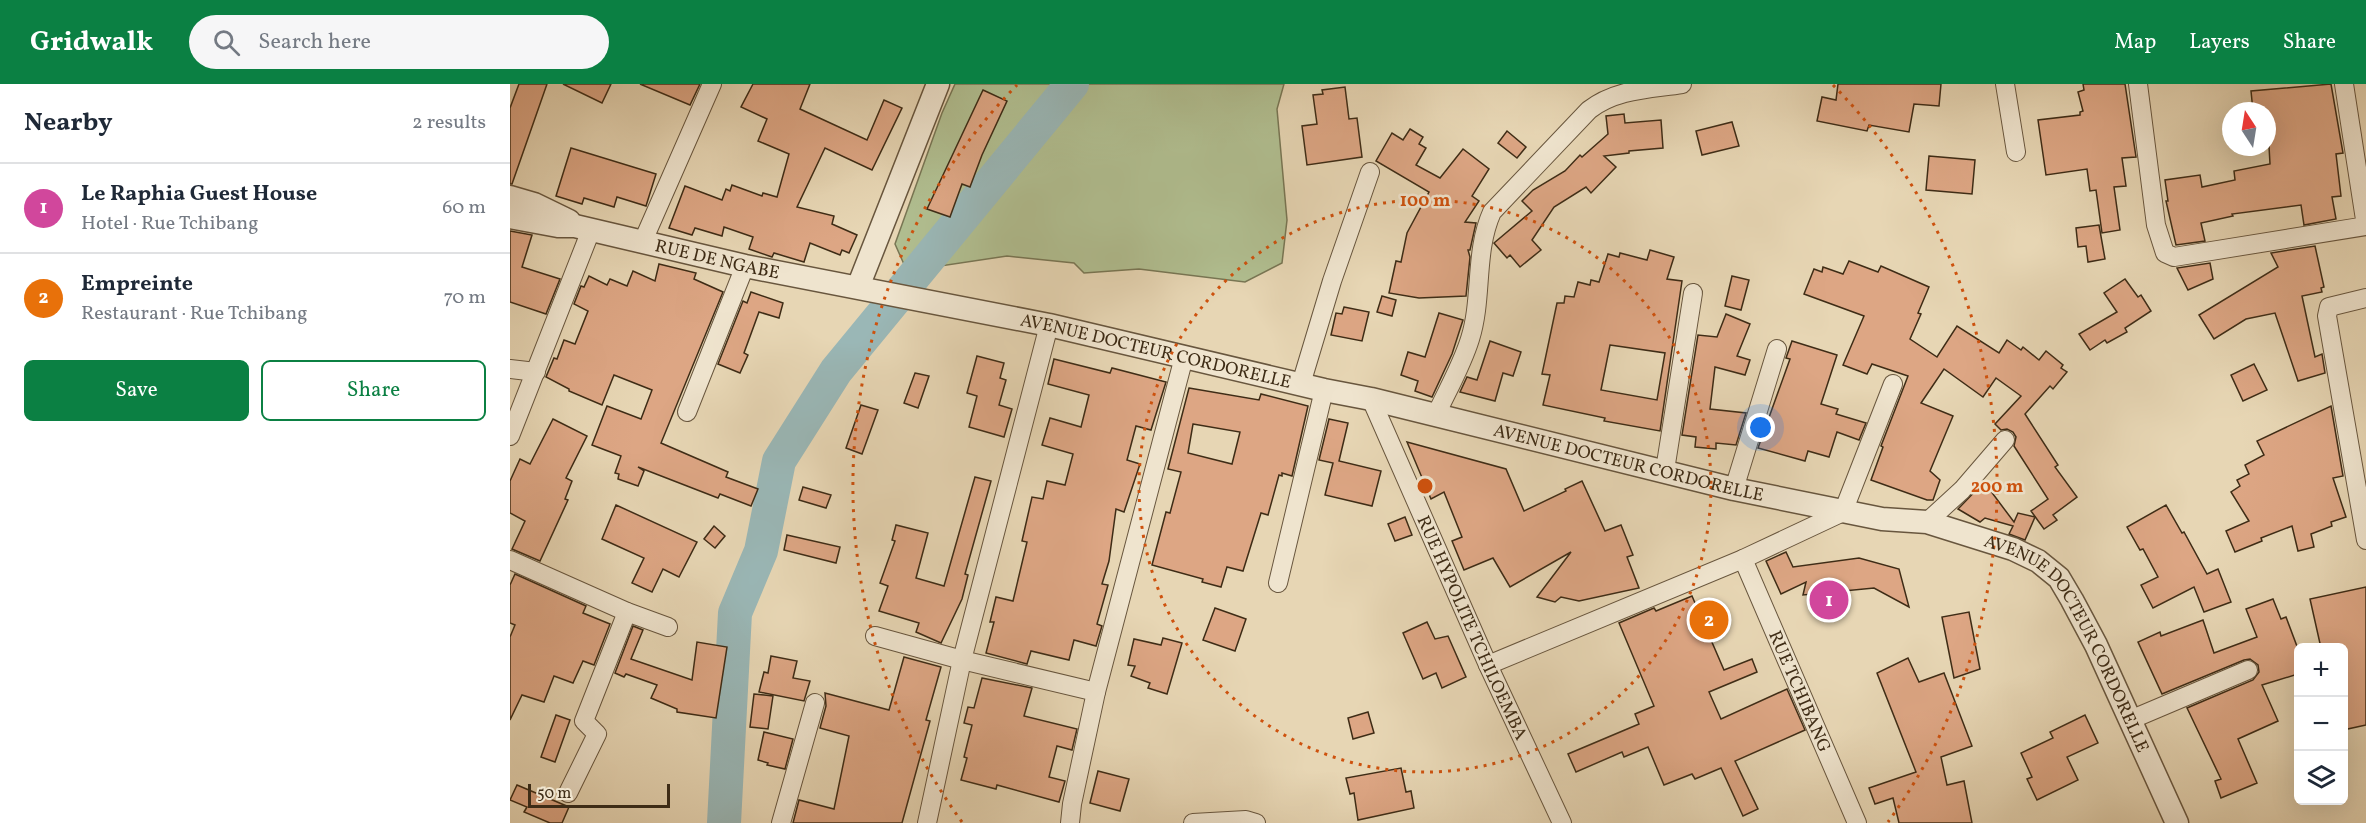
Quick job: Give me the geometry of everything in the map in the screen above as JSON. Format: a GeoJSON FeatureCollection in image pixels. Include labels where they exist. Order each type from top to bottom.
{"type":"FeatureCollection","features":[{"type":"Feature","properties":{"kind":"street"},"geometry":{"type":"LineString","coordinates":[[643,241],[712,84]]}},
{"type":"Feature","properties":{"kind":"street"},"geometry":{"type":"LineString","coordinates":[[867,290],[938,84]]}},
{"type":"Feature","properties":{"kind":"street"},"geometry":{"type":"LineString","coordinates":[[1436,415],[1470,339],[1479,285],[1481,247],[1485,227],[1492,212],[1588,110],[1598,103],[1623,93],[1682,84]]}},
{"type":"Feature","properties":{"kind":"street"},"geometry":{"type":"LineString","coordinates":[[2005,84],[2016,152]]}},
{"type":"Feature","properties":{"kind":"street"},"geometry":{"type":"LineString","coordinates":[[2138,84],[2156,225],[2165,253],[2174,257],[2366,226],[2344,84]]}},
{"type":"Feature","properties":{"kind":"street"},"geometry":{"type":"LineString","coordinates":[[1301,384],[1332,281],[1370,172]]}},
{"type":"Feature","properties":{"kind":"street"},"geometry":{"type":"LineString","coordinates":[[510,197],[544,208],[583,228],[536,372],[510,436]]}},
{"type":"Feature","properties":{"kind":"street","name":"RUE DE NGABE"},"geometry":{"type":"LineString","coordinates":[[510,217],[583,228],[745,266],[924,302]]}},
{"type":"Feature","properties":{"kind":"street"},"geometry":{"type":"LineString","coordinates":[[687,412],[745,266]]}},
{"type":"Feature","properties":{"kind":"street"},"geometry":{"type":"LineString","coordinates":[[1665,470],[1693,293]]}},
{"type":"Feature","properties":{"kind":"street"},"geometry":{"type":"LineString","coordinates":[[2366,298],[2329,307],[2327,316],[2366,540]]}},
{"type":"Feature","properties":{"kind":"street","name":"AVENUE DOCTEUR CORDORELLE"},"geometry":{"type":"LineString","coordinates":[[924,302],[1049,325],[1371,399],[1665,470],[1734,489],[1881,519],[1927,522],[2013,549],[2038,561],[2059,579],[2096,645],[2177,823]]}},
{"type":"Feature","properties":{"kind":"street"},"geometry":{"type":"LineString","coordinates":[[927,823],[962,660],[1049,325]]}},
{"type":"Feature","properties":{"kind":"street"},"geometry":{"type":"LineString","coordinates":[[1734,489],[1777,349]]}},
{"type":"Feature","properties":{"kind":"street"},"geometry":{"type":"LineString","coordinates":[[1070,823],[1096,692],[1184,357]]}},
{"type":"Feature","properties":{"kind":"street"},"geometry":{"type":"LineString","coordinates":[[510,369],[536,372]]}},
{"type":"Feature","properties":{"kind":"street"},"geometry":{"type":"LineString","coordinates":[[1488,665],[1743,559],[1843,512],[1893,384]]}},
{"type":"Feature","properties":{"kind":"street"},"geometry":{"type":"LineString","coordinates":[[1278,583],[1324,390]]}},
{"type":"Feature","properties":{"kind":"street","name":"RUE HYPOLITE TCHILOEMBA"},"geometry":{"type":"LineString","coordinates":[[1371,399],[1488,665],[1562,823]]}},
{"type":"Feature","properties":{"kind":"street"},"geometry":{"type":"LineString","coordinates":[[1927,522],[1962,490],[2005,441]]}},
{"type":"Feature","properties":{"kind":"street","name":"RUE TCHIBANG"},"geometry":{"type":"LineString","coordinates":[[1743,559],[1857,823]]}},
{"type":"Feature","properties":{"kind":"street"},"geometry":{"type":"LineString","coordinates":[[510,560],[627,612],[668,627]]}},
{"type":"Feature","properties":{"kind":"street"},"geometry":{"type":"LineString","coordinates":[[568,793],[597,735],[584,720],[627,612]]}},
{"type":"Feature","properties":{"kind":"street"},"geometry":{"type":"LineString","coordinates":[[875,636],[962,660],[1096,692]]}},
{"type":"Feature","properties":{"kind":"street"},"geometry":{"type":"LineString","coordinates":[[2130,720],[2247,670]]}},
{"type":"Feature","properties":{"kind":"street"},"geometry":{"type":"LineString","coordinates":[[781,823],[815,704]]}},
{"type":"Feature","properties":{"kind":"street"},"geometry":{"type":"LineString","coordinates":[[1193,823],[1246,820],[1256,823]]}},
{"type":"Feature","properties":{"kind":"green space"},"geometry":{"type":"Polygon","coordinates":[[[955,84],[1284,84],[1277,109],[1287,220],[1282,263],[1245,282],[1139,269],[1084,273],[1074,263],[1007,256],[907,271],[895,244],[942,113],[955,84]]]}},
{"type":"Feature","properties":{"kind":"building"},"geometry":{"type":"Polygon","coordinates":[[[519,84],[547,84],[512,184],[510,184],[510,108],[519,84]]]}},
{"type":"Feature","properties":{"kind":"building"},"geometry":{"type":"Polygon","coordinates":[[[563,84],[611,84],[602,103],[563,84]]]}},
{"type":"Feature","properties":{"kind":"building"},"geometry":{"type":"Polygon","coordinates":[[[640,84],[700,84],[690,105],[640,84]]]}},
{"type":"Feature","properties":{"kind":"building"},"geometry":{"type":"Polygon","coordinates":[[[753,84],[810,84],[800,109],[867,140],[884,100],[902,108],[872,170],[825,148],[797,207],[834,216],[832,224],[857,235],[849,253],[842,250],[840,255],[810,243],[804,262],[774,253],[772,257],[749,249],[753,237],[724,227],[722,236],[695,228],[692,235],[669,228],[685,186],[722,200],[726,189],[730,191],[732,185],[762,196],[763,193],[777,197],[789,154],[758,141],[767,119],[741,107],[753,84]]]}},
{"type":"Feature","properties":{"kind":"building"},"geometry":{"type":"Polygon","coordinates":[[[1838,84],[1941,84],[1939,106],[1914,104],[1909,132],[1869,125],[1867,131],[1817,121],[1822,97],[1836,100],[1838,84]]]}},
{"type":"Feature","properties":{"kind":"building"},"geometry":{"type":"Polygon","coordinates":[[[2083,84],[2125,84],[2136,157],[2122,158],[2126,186],[2114,187],[2120,230],[2102,233],[2096,190],[2090,191],[2087,169],[2046,175],[2038,120],[2080,115],[2083,111],[2078,92],[2084,90],[2083,84]]]}},
{"type":"Feature","properties":{"kind":"building"},"geometry":{"type":"Polygon","coordinates":[[[2331,84],[2343,153],[2336,154],[2341,196],[2332,197],[2336,219],[2304,225],[2301,205],[2232,214],[2233,216],[2201,223],[2205,241],[2176,245],[2166,201],[2168,201],[2165,180],[2200,175],[2202,187],[2235,180],[2234,171],[2270,164],[2270,156],[2276,156],[2276,102],[2252,102],[2251,91],[2331,84]]]}},
{"type":"Feature","properties":{"kind":"building"},"geometry":{"type":"Polygon","coordinates":[[[1345,87],[1349,119],[1357,118],[1362,157],[1307,165],[1302,126],[1317,124],[1313,95],[1323,94],[1322,90],[1345,87]]]}},
{"type":"Feature","properties":{"kind":"building"},"geometry":{"type":"Polygon","coordinates":[[[983,90],[1007,101],[970,187],[962,184],[950,217],[927,209],[983,90]]]}},
{"type":"Feature","properties":{"kind":"building"},"geometry":{"type":"Polygon","coordinates":[[[1624,114],[1625,123],[1661,120],[1663,148],[1604,156],[1616,167],[1591,193],[1586,187],[1554,207],[1532,240],[1541,250],[1520,267],[1510,255],[1507,258],[1494,243],[1532,211],[1522,201],[1533,190],[1565,171],[1580,155],[1582,157],[1608,134],[1606,116],[1624,114]]]}},
{"type":"Feature","properties":{"kind":"building"},"geometry":{"type":"Polygon","coordinates":[[[1732,122],[1739,146],[1702,155],[1696,131],[1732,122]]]}},
{"type":"Feature","properties":{"kind":"building"},"geometry":{"type":"Polygon","coordinates":[[[1410,129],[1423,137],[1419,144],[1426,148],[1416,165],[1440,178],[1463,149],[1489,169],[1472,196],[1479,201],[1465,222],[1476,223],[1470,250],[1468,250],[1470,257],[1466,296],[1419,298],[1389,293],[1396,261],[1401,262],[1407,233],[1429,192],[1376,161],[1392,133],[1403,140],[1410,129]]]}},
{"type":"Feature","properties":{"kind":"building"},"geometry":{"type":"Polygon","coordinates":[[[1507,131],[1526,147],[1517,158],[1498,143],[1507,131]]]}},
{"type":"Feature","properties":{"kind":"building"},"geometry":{"type":"Polygon","coordinates":[[[571,148],[656,174],[646,206],[617,197],[614,207],[584,198],[582,204],[556,196],[571,148]]]}},
{"type":"Feature","properties":{"kind":"building"},"geometry":{"type":"Polygon","coordinates":[[[1929,156],[1975,160],[1972,194],[1926,190],[1929,156]]]}},
{"type":"Feature","properties":{"kind":"building"},"geometry":{"type":"Polygon","coordinates":[[[2099,225],[2105,259],[2088,262],[2086,246],[2078,247],[2076,228],[2099,225]]]}},
{"type":"Feature","properties":{"kind":"building"},"geometry":{"type":"Polygon","coordinates":[[[510,231],[532,235],[522,267],[560,279],[546,314],[510,302],[510,231]]]}},
{"type":"Feature","properties":{"kind":"building"},"geometry":{"type":"Polygon","coordinates":[[[2315,246],[2324,287],[2321,288],[2322,292],[2302,296],[2315,357],[2322,354],[2325,373],[2298,381],[2275,313],[2246,319],[2214,339],[2199,315],[2278,267],[2271,253],[2315,246]]]}},
{"type":"Feature","properties":{"kind":"building"},"geometry":{"type":"Polygon","coordinates":[[[1650,250],[1674,257],[1667,279],[1682,281],[1660,431],[1604,421],[1605,418],[1543,405],[1550,375],[1542,374],[1557,303],[1564,303],[1565,296],[1574,297],[1578,282],[1590,285],[1591,280],[1599,282],[1608,254],[1619,257],[1620,253],[1647,260],[1650,250]],[[1610,345],[1601,390],[1657,400],[1665,353],[1610,345]]]}},
{"type":"Feature","properties":{"kind":"building"},"geometry":{"type":"Polygon","coordinates":[[[1849,261],[1878,272],[1881,266],[1929,287],[1910,339],[1937,357],[1957,326],[1999,353],[2007,340],[2021,350],[2023,347],[2039,360],[2046,351],[2063,365],[2061,368],[2067,372],[2053,389],[2050,386],[2025,414],[2058,465],[2055,467],[2077,497],[2053,515],[2057,520],[2044,529],[2031,511],[2048,499],[2014,446],[2016,437],[2013,432],[2007,429],[2001,430],[1995,424],[2021,396],[1996,378],[1983,397],[1944,369],[1921,403],[1953,416],[1930,471],[1940,480],[1933,500],[1927,500],[1871,480],[1883,447],[1881,446],[1908,376],[1872,364],[1867,374],[1843,365],[1864,316],[1804,294],[1814,269],[1822,272],[1823,267],[1843,274],[1849,261]]]}},
{"type":"Feature","properties":{"kind":"building"},"geometry":{"type":"Polygon","coordinates":[[[2210,263],[2213,279],[2188,290],[2177,268],[2210,263]]]}},
{"type":"Feature","properties":{"kind":"building"},"geometry":{"type":"Polygon","coordinates":[[[659,264],[696,273],[694,279],[723,292],[661,443],[728,472],[726,477],[758,489],[751,506],[720,494],[718,498],[638,467],[644,471],[638,486],[618,479],[619,474],[615,473],[621,456],[592,445],[607,406],[641,419],[652,390],[614,375],[602,405],[569,391],[546,377],[554,358],[557,359],[564,340],[575,344],[588,311],[574,304],[581,286],[584,287],[589,276],[607,285],[610,279],[627,286],[633,271],[655,281],[659,264]]]}},
{"type":"Feature","properties":{"kind":"building"},"geometry":{"type":"Polygon","coordinates":[[[1732,276],[1749,280],[1741,310],[1725,306],[1732,276]]]}},
{"type":"Feature","properties":{"kind":"building"},"geometry":{"type":"Polygon","coordinates":[[[2125,279],[2138,297],[2141,295],[2151,311],[2125,328],[2127,332],[2107,343],[2105,340],[2090,350],[2079,334],[2117,312],[2104,293],[2125,279]]]}},
{"type":"Feature","properties":{"kind":"building"},"geometry":{"type":"Polygon","coordinates":[[[751,292],[783,303],[779,318],[759,312],[744,353],[748,355],[740,373],[718,364],[743,301],[747,303],[751,292]]]}},
{"type":"Feature","properties":{"kind":"building"},"geometry":{"type":"Polygon","coordinates":[[[1382,296],[1396,300],[1392,316],[1377,312],[1382,296]]]}},
{"type":"Feature","properties":{"kind":"building"},"geometry":{"type":"Polygon","coordinates":[[[1344,307],[1369,312],[1362,341],[1331,335],[1336,313],[1342,314],[1344,307]]]}},
{"type":"Feature","properties":{"kind":"building"},"geometry":{"type":"Polygon","coordinates":[[[1439,313],[1463,320],[1452,354],[1432,397],[1415,391],[1418,381],[1401,375],[1408,352],[1425,357],[1439,313]]]}},
{"type":"Feature","properties":{"kind":"building"},"geometry":{"type":"Polygon","coordinates":[[[1726,314],[1750,324],[1737,356],[1750,360],[1745,375],[1715,367],[1710,409],[1746,413],[1736,445],[1716,443],[1716,449],[1695,447],[1696,437],[1682,435],[1698,335],[1717,337],[1726,314]]]}},
{"type":"Feature","properties":{"kind":"building"},"geometry":{"type":"Polygon","coordinates":[[[1490,341],[1521,352],[1513,376],[1503,373],[1495,401],[1460,392],[1467,377],[1477,380],[1490,341]]]}},
{"type":"Feature","properties":{"kind":"building"},"geometry":{"type":"Polygon","coordinates":[[[1792,341],[1837,355],[1821,404],[1838,409],[1836,414],[1866,423],[1859,440],[1837,432],[1829,457],[1808,451],[1805,461],[1758,448],[1790,359],[1786,358],[1792,341]]]}},
{"type":"Feature","properties":{"kind":"building"},"geometry":{"type":"Polygon","coordinates":[[[977,356],[1004,363],[1000,378],[1006,380],[999,405],[1012,409],[1004,437],[969,427],[977,396],[967,393],[977,356]]]}},
{"type":"Feature","properties":{"kind":"building"},"geometry":{"type":"Polygon","coordinates":[[[1054,359],[1110,373],[1112,368],[1166,382],[1151,430],[1136,426],[1127,460],[1140,464],[1124,512],[1116,509],[1109,561],[1102,584],[1108,585],[1097,624],[1102,626],[1096,646],[1074,640],[1069,660],[1031,651],[1027,664],[986,653],[994,622],[990,622],[996,597],[1013,601],[1027,542],[1022,541],[1032,497],[1043,499],[1047,481],[1065,485],[1073,454],[1042,445],[1050,418],[1081,427],[1089,395],[1048,384],[1054,359]]]}},
{"type":"Feature","properties":{"kind":"building"},"geometry":{"type":"Polygon","coordinates":[[[2254,364],[2267,390],[2243,401],[2231,375],[2254,364]]]}},
{"type":"Feature","properties":{"kind":"building"},"geometry":{"type":"Polygon","coordinates":[[[915,373],[929,376],[918,408],[904,403],[915,373]]]}},
{"type":"Feature","properties":{"kind":"building"},"geometry":{"type":"Polygon","coordinates":[[[1189,388],[1259,400],[1261,394],[1308,406],[1292,476],[1282,473],[1282,476],[1279,475],[1268,515],[1261,513],[1243,571],[1227,567],[1221,587],[1202,582],[1203,579],[1152,565],[1166,512],[1170,513],[1181,472],[1168,469],[1189,388]],[[1193,424],[1188,453],[1232,464],[1240,432],[1193,424]]]}},
{"type":"Feature","properties":{"kind":"building"},"geometry":{"type":"Polygon","coordinates":[[[861,405],[878,410],[862,454],[846,448],[861,405]]]}},
{"type":"Feature","properties":{"kind":"building"},"geometry":{"type":"Polygon","coordinates":[[[2331,406],[2343,476],[2333,478],[2346,517],[2331,522],[2332,526],[2311,534],[2314,547],[2298,551],[2292,526],[2261,538],[2262,541],[2235,552],[2226,531],[2249,521],[2231,492],[2240,486],[2237,480],[2249,474],[2245,465],[2264,455],[2257,441],[2331,406]]]}},
{"type":"Feature","properties":{"kind":"building"},"geometry":{"type":"Polygon","coordinates":[[[553,419],[587,436],[566,478],[572,481],[565,499],[568,500],[540,561],[512,549],[525,521],[510,513],[510,481],[520,459],[530,464],[553,419]]]}},
{"type":"Feature","properties":{"kind":"building"},"geometry":{"type":"Polygon","coordinates":[[[1329,419],[1348,423],[1339,461],[1381,471],[1372,506],[1325,495],[1333,463],[1319,460],[1329,419]]]}},
{"type":"Feature","properties":{"kind":"building"},"geometry":{"type":"Polygon","coordinates":[[[1407,442],[1506,469],[1524,511],[1582,481],[1605,531],[1621,525],[1633,555],[1627,557],[1639,588],[1579,601],[1561,597],[1555,602],[1537,597],[1571,552],[1510,587],[1493,558],[1464,570],[1452,541],[1462,537],[1444,492],[1431,499],[1407,442]]]}},
{"type":"Feature","properties":{"kind":"building"},"geometry":{"type":"Polygon","coordinates":[[[975,477],[991,481],[965,574],[968,575],[962,599],[941,643],[916,632],[919,623],[879,611],[888,586],[880,583],[895,541],[892,540],[896,525],[928,533],[916,578],[944,586],[975,477]]]}},
{"type":"Feature","properties":{"kind":"building"},"geometry":{"type":"Polygon","coordinates":[[[1984,482],[2014,522],[2018,513],[2035,517],[2025,540],[2009,534],[2013,526],[1985,518],[1980,522],[1958,509],[1984,482]]]}},
{"type":"Feature","properties":{"kind":"building"},"geometry":{"type":"Polygon","coordinates":[[[803,487],[831,495],[826,508],[799,500],[803,487]]]}},
{"type":"Feature","properties":{"kind":"building"},"geometry":{"type":"Polygon","coordinates":[[[616,505],[697,542],[679,577],[663,569],[652,592],[632,583],[644,558],[602,539],[616,505]]]}},
{"type":"Feature","properties":{"kind":"building"},"geometry":{"type":"Polygon","coordinates":[[[2166,505],[2207,574],[2218,569],[2231,602],[2204,612],[2194,587],[2153,608],[2141,585],[2158,577],[2143,549],[2140,550],[2127,527],[2166,505]]]}},
{"type":"Feature","properties":{"kind":"building"},"geometry":{"type":"Polygon","coordinates":[[[1405,517],[1412,535],[1395,541],[1388,524],[1405,517]]]}},
{"type":"Feature","properties":{"kind":"building"},"geometry":{"type":"Polygon","coordinates":[[[714,526],[725,536],[715,548],[704,539],[714,526]]]}},
{"type":"Feature","properties":{"kind":"building"},"geometry":{"type":"Polygon","coordinates":[[[787,535],[840,547],[836,563],[784,550],[787,535]]]}},
{"type":"Feature","properties":{"kind":"building"},"geometry":{"type":"Polygon","coordinates":[[[1786,552],[1793,567],[1859,558],[1899,569],[1909,607],[1874,588],[1803,595],[1806,582],[1781,594],[1766,561],[1786,552]]]}},
{"type":"Feature","properties":{"kind":"building"},"geometry":{"type":"Polygon","coordinates":[[[515,574],[586,606],[583,613],[610,624],[594,665],[583,661],[573,683],[554,676],[544,702],[522,695],[510,720],[510,637],[515,625],[510,623],[510,585],[515,574]]]}},
{"type":"Feature","properties":{"kind":"building"},"geometry":{"type":"Polygon","coordinates":[[[2366,587],[2366,725],[2348,729],[2348,643],[2320,643],[2310,599],[2366,587]]]}},
{"type":"Feature","properties":{"kind":"building"},"geometry":{"type":"Polygon","coordinates":[[[1692,596],[1724,670],[1752,659],[1757,672],[1709,692],[1721,719],[1787,689],[1805,730],[1735,761],[1758,809],[1743,816],[1721,768],[1695,779],[1692,774],[1664,785],[1648,747],[1624,757],[1622,752],[1576,772],[1568,754],[1639,724],[1635,714],[1654,706],[1619,623],[1654,608],[1656,611],[1692,596]]]}},
{"type":"Feature","properties":{"kind":"building"},"geometry":{"type":"Polygon","coordinates":[[[2273,599],[2281,619],[2286,617],[2296,643],[2294,675],[2262,685],[2278,721],[2238,739],[2257,783],[2221,798],[2215,781],[2221,779],[2187,708],[2253,680],[2259,672],[2258,665],[2250,659],[2244,660],[2162,694],[2138,642],[2160,632],[2161,636],[2203,620],[2214,653],[2257,637],[2246,609],[2273,599]]]}},
{"type":"Feature","properties":{"kind":"building"},"geometry":{"type":"Polygon","coordinates":[[[1215,608],[1246,619],[1235,651],[1203,640],[1215,608]]]}},
{"type":"Feature","properties":{"kind":"building"},"geometry":{"type":"Polygon","coordinates":[[[1969,612],[1980,669],[1954,678],[1942,617],[1969,612]]]}},
{"type":"Feature","properties":{"kind":"building"},"geometry":{"type":"Polygon","coordinates":[[[1427,622],[1435,639],[1448,636],[1466,677],[1442,688],[1436,673],[1423,679],[1403,633],[1427,622]]]}},
{"type":"Feature","properties":{"kind":"building"},"geometry":{"type":"Polygon","coordinates":[[[633,626],[643,630],[631,659],[692,680],[697,642],[727,647],[716,718],[677,712],[677,709],[651,698],[657,685],[626,674],[624,677],[615,673],[633,626]]]}},
{"type":"Feature","properties":{"kind":"building"},"geometry":{"type":"Polygon","coordinates":[[[1163,638],[1182,643],[1167,694],[1148,688],[1150,683],[1131,676],[1135,666],[1128,665],[1134,639],[1161,645],[1163,638]]]}},
{"type":"Feature","properties":{"kind":"building"},"geometry":{"type":"Polygon","coordinates":[[[771,656],[797,661],[793,678],[810,681],[804,701],[759,692],[764,672],[768,673],[771,656]]]}},
{"type":"Feature","properties":{"kind":"building"},"geometry":{"type":"Polygon","coordinates":[[[904,657],[941,667],[926,720],[930,721],[902,823],[793,823],[799,800],[834,809],[849,736],[820,728],[826,706],[825,693],[889,710],[904,657]]]}},
{"type":"Feature","properties":{"kind":"building"},"geometry":{"type":"Polygon","coordinates":[[[1908,658],[1919,682],[1944,673],[1972,746],[1941,757],[1947,785],[1964,781],[1972,823],[1899,823],[1893,798],[1875,804],[1869,788],[1916,772],[1877,673],[1908,658]]]}},
{"type":"Feature","properties":{"kind":"building"},"geometry":{"type":"Polygon","coordinates":[[[982,678],[1032,688],[1024,716],[1077,729],[1072,750],[1057,746],[1049,777],[1065,781],[1059,802],[997,785],[996,789],[961,780],[972,725],[964,723],[968,707],[974,708],[982,678]]]}},
{"type":"Feature","properties":{"kind":"building"},"geometry":{"type":"Polygon","coordinates":[[[754,694],[773,696],[768,729],[750,727],[754,694]]]}},
{"type":"Feature","properties":{"kind":"building"},"geometry":{"type":"Polygon","coordinates":[[[1368,712],[1374,733],[1353,739],[1348,718],[1368,712]]]}},
{"type":"Feature","properties":{"kind":"building"},"geometry":{"type":"Polygon","coordinates":[[[556,715],[570,720],[555,762],[541,757],[556,715]]]}},
{"type":"Feature","properties":{"kind":"building"},"geometry":{"type":"Polygon","coordinates":[[[2085,715],[2098,743],[2067,757],[2078,780],[2037,800],[2027,779],[2032,777],[2021,753],[2053,738],[2050,732],[2085,715]]]}},
{"type":"Feature","properties":{"kind":"building"},"geometry":{"type":"Polygon","coordinates":[[[764,732],[793,739],[785,769],[767,765],[768,763],[758,760],[764,732]]]}},
{"type":"Feature","properties":{"kind":"building"},"geometry":{"type":"Polygon","coordinates":[[[1401,768],[1406,792],[1411,791],[1414,808],[1358,820],[1354,793],[1350,794],[1346,778],[1401,768]]]}},
{"type":"Feature","properties":{"kind":"building"},"geometry":{"type":"Polygon","coordinates":[[[1098,771],[1129,779],[1120,811],[1090,803],[1098,771]]]}},
{"type":"Feature","properties":{"kind":"building"},"geometry":{"type":"Polygon","coordinates":[[[517,785],[569,807],[562,823],[550,823],[524,812],[527,807],[510,800],[517,785]]]}},
{"type":"Feature","properties":{"kind":"waterway"},"geometry":{"type":"LineString","coordinates":[[724,823],[735,613],[761,551],[779,461],[836,371],[1072,84]]}},
{"type":"Feature","properties":{"kind":"place","name":"Le Raphia Guest House"},"geometry":{"type":"Point","coordinates":[1829,600]}},
{"type":"Feature","properties":{"kind":"place","name":"Empreinte"},"geometry":{"type":"Point","coordinates":[1709,620]}}]}
